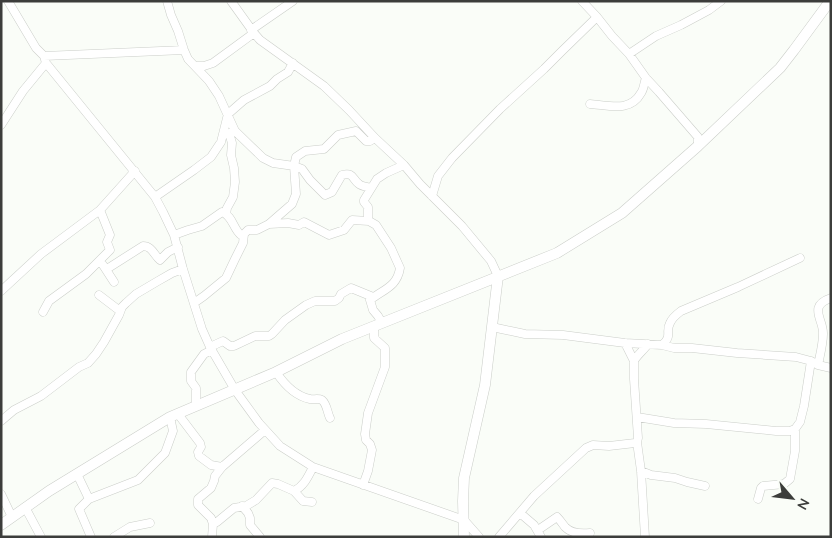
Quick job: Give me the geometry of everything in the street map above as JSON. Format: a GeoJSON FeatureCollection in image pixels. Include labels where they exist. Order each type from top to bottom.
{"type":"FeatureCollection","features":[{"type":"Feature","properties":{"kind":"main road"},"geometry":{"type":"LineString","coordinates":[[1,525],[25,507],[174,415],[276,372],[342,339],[557,253],[622,212],[698,146],[780,68],[830,1]]}},
{"type":"Feature","properties":{"kind":"main road"},"geometry":{"type":"LineString","coordinates":[[464,537],[464,478],[485,385],[498,276]]}},
{"type":"Feature","properties":{"kind":"street"},"geometry":{"type":"LineString","coordinates":[[8,1],[36,48],[92,120],[135,171],[164,212],[178,247],[202,329],[211,349],[235,390],[265,430],[280,446],[313,467],[464,520],[479,537]]}},
{"type":"Feature","properties":{"kind":"street"},"geometry":{"type":"LineString","coordinates":[[167,1],[188,59],[209,81],[228,114],[235,182],[233,197],[226,214],[239,234],[244,234]]}},
{"type":"Feature","properties":{"kind":"street"},"geometry":{"type":"LineString","coordinates":[[231,1],[253,32],[271,48],[324,86],[404,165],[486,254],[498,276]]}},
{"type":"Feature","properties":{"kind":"street"},"geometry":{"type":"LineString","coordinates":[[195,66],[213,63],[293,1]]}},
{"type":"Feature","properties":{"kind":"street"},"geometry":{"type":"LineString","coordinates":[[582,1],[698,137],[698,146]]}},
{"type":"Feature","properties":{"kind":"street"},"geometry":{"type":"LineString","coordinates":[[629,54],[656,36],[702,14],[721,1]]}},
{"type":"Feature","properties":{"kind":"street"},"geometry":{"type":"LineString","coordinates":[[432,196],[438,176],[452,158],[500,109],[544,70],[597,17]]}},
{"type":"Feature","properties":{"kind":"street"},"geometry":{"type":"LineString","coordinates":[[45,60],[184,50]]}},
{"type":"Feature","properties":{"kind":"street"},"geometry":{"type":"LineString","coordinates":[[1,125],[45,60]]}},
{"type":"Feature","properties":{"kind":"street"},"geometry":{"type":"LineString","coordinates":[[209,81],[213,63]]}},
{"type":"Feature","properties":{"kind":"street"},"geometry":{"type":"LineString","coordinates":[[228,114],[244,100],[270,86],[288,72],[293,63]]}},
{"type":"Feature","properties":{"kind":"street"},"geometry":{"type":"LineString","coordinates":[[590,104],[628,106],[641,93],[646,78]]}},
{"type":"Feature","properties":{"kind":"street"},"geometry":{"type":"LineString","coordinates":[[155,197],[205,163],[214,154],[229,132],[228,114]]}},
{"type":"Feature","properties":{"kind":"street"},"geometry":{"type":"LineString","coordinates":[[194,303],[226,278],[243,243],[244,234],[248,230],[258,230],[269,224],[292,204],[296,194],[294,166],[296,157],[305,151],[324,149],[338,135],[356,131],[366,141],[375,138]]}},
{"type":"Feature","properties":{"kind":"street"},"geometry":{"type":"LineString","coordinates":[[229,132],[273,163],[302,169],[325,195],[332,192],[342,175],[347,174],[352,176],[359,185],[371,188]]}},
{"type":"Feature","properties":{"kind":"street"},"geometry":{"type":"LineString","coordinates":[[369,221],[368,207],[364,200],[371,188],[377,179],[404,165]]}},
{"type":"Feature","properties":{"kind":"street"},"geometry":{"type":"LineString","coordinates":[[1,291],[41,254],[100,210],[135,171]]}},
{"type":"Feature","properties":{"kind":"street"},"geometry":{"type":"LineString","coordinates":[[43,312],[49,301],[86,274],[110,250],[107,242],[110,236],[100,210]]}},
{"type":"Feature","properties":{"kind":"street"},"geometry":{"type":"LineString","coordinates":[[174,235],[202,226],[222,212],[226,214]]}},
{"type":"Feature","properties":{"kind":"street"},"geometry":{"type":"LineString","coordinates":[[269,224],[299,224],[304,222],[329,235],[344,230],[352,220],[369,221],[376,225],[391,248],[400,268],[396,281],[370,300],[373,310],[378,316],[374,338],[384,348],[386,367],[368,414],[364,434],[372,450],[368,471],[362,485]]}},
{"type":"Feature","properties":{"kind":"street"},"geometry":{"type":"LineString","coordinates":[[106,268],[143,246],[150,248],[160,260],[168,252],[178,247]]}},
{"type":"Feature","properties":{"kind":"street"},"geometry":{"type":"LineString","coordinates":[[662,345],[666,342],[669,335],[669,324],[681,311],[800,258]]}},
{"type":"Feature","properties":{"kind":"street"},"geometry":{"type":"LineString","coordinates":[[100,261],[114,282]]}},
{"type":"Feature","properties":{"kind":"street"},"geometry":{"type":"LineString","coordinates":[[1,421],[14,410],[41,396],[79,367],[88,363],[104,342],[126,303],[136,294],[172,273],[183,269]]}},
{"type":"Feature","properties":{"kind":"street"},"geometry":{"type":"LineString","coordinates":[[196,406],[196,388],[191,381],[191,372],[204,354],[223,341],[230,346],[234,346],[255,336],[269,336],[285,320],[306,306],[315,301],[335,301],[341,294],[351,288],[373,297]]}},
{"type":"Feature","properties":{"kind":"street"},"geometry":{"type":"LineString","coordinates":[[99,295],[120,311]]}},
{"type":"Feature","properties":{"kind":"street"},"geometry":{"type":"LineString","coordinates":[[758,499],[763,486],[784,484],[790,479],[795,429],[800,422],[814,363],[824,331],[818,317],[819,308],[823,302],[831,298]]}},
{"type":"Feature","properties":{"kind":"street"},"geometry":{"type":"LineString","coordinates":[[492,327],[525,334],[563,335],[625,343],[662,345],[674,348],[796,357],[831,368]]}},
{"type":"Feature","properties":{"kind":"street"},"geometry":{"type":"LineString","coordinates":[[625,343],[634,362],[637,442],[641,471],[645,537]]}},
{"type":"Feature","properties":{"kind":"street"},"geometry":{"type":"LineString","coordinates":[[634,362],[648,344]]}},
{"type":"Feature","properties":{"kind":"street"},"geometry":{"type":"LineString","coordinates":[[276,372],[296,393],[311,400],[317,399],[322,401],[330,418]]}},
{"type":"Feature","properties":{"kind":"street"},"geometry":{"type":"LineString","coordinates":[[174,415],[200,443],[199,456],[211,465],[222,467]]}},
{"type":"Feature","properties":{"kind":"street"},"geometry":{"type":"LineString","coordinates":[[91,537],[79,509],[89,499],[138,480],[165,453],[173,431],[174,415]]}},
{"type":"Feature","properties":{"kind":"street"},"geometry":{"type":"LineString","coordinates":[[637,417],[674,423],[706,424],[776,431],[795,429]]}},
{"type":"Feature","properties":{"kind":"street"},"geometry":{"type":"LineString","coordinates":[[212,537],[213,524],[211,518],[198,504],[198,499],[211,488],[215,476],[222,467],[265,430]]}},
{"type":"Feature","properties":{"kind":"street"},"geometry":{"type":"LineString","coordinates":[[498,537],[534,496],[586,448],[593,445],[609,446],[637,442]]}},
{"type":"Feature","properties":{"kind":"street"},"geometry":{"type":"LineString","coordinates":[[294,491],[307,478],[313,467]]}},
{"type":"Feature","properties":{"kind":"street"},"geometry":{"type":"LineString","coordinates":[[641,471],[650,475],[675,478],[705,486]]}},
{"type":"Feature","properties":{"kind":"street"},"geometry":{"type":"LineString","coordinates":[[77,474],[89,499]]}},
{"type":"Feature","properties":{"kind":"street"},"geometry":{"type":"LineString","coordinates":[[213,524],[234,508],[246,506],[256,500],[272,483],[294,491],[303,501],[312,502]]}},
{"type":"Feature","properties":{"kind":"street"},"geometry":{"type":"LineString","coordinates":[[1,494],[12,518]]}},
{"type":"Feature","properties":{"kind":"street"},"geometry":{"type":"LineString","coordinates":[[242,506],[248,513],[250,525],[260,537]]}},
{"type":"Feature","properties":{"kind":"street"},"geometry":{"type":"LineString","coordinates":[[25,507],[42,537]]}},
{"type":"Feature","properties":{"kind":"street"},"geometry":{"type":"LineString","coordinates":[[520,513],[528,519],[539,534],[557,517],[569,530],[576,534],[590,533]]}},
{"type":"Feature","properties":{"kind":"street"},"geometry":{"type":"LineString","coordinates":[[114,537],[130,527],[150,523]]}}]}
